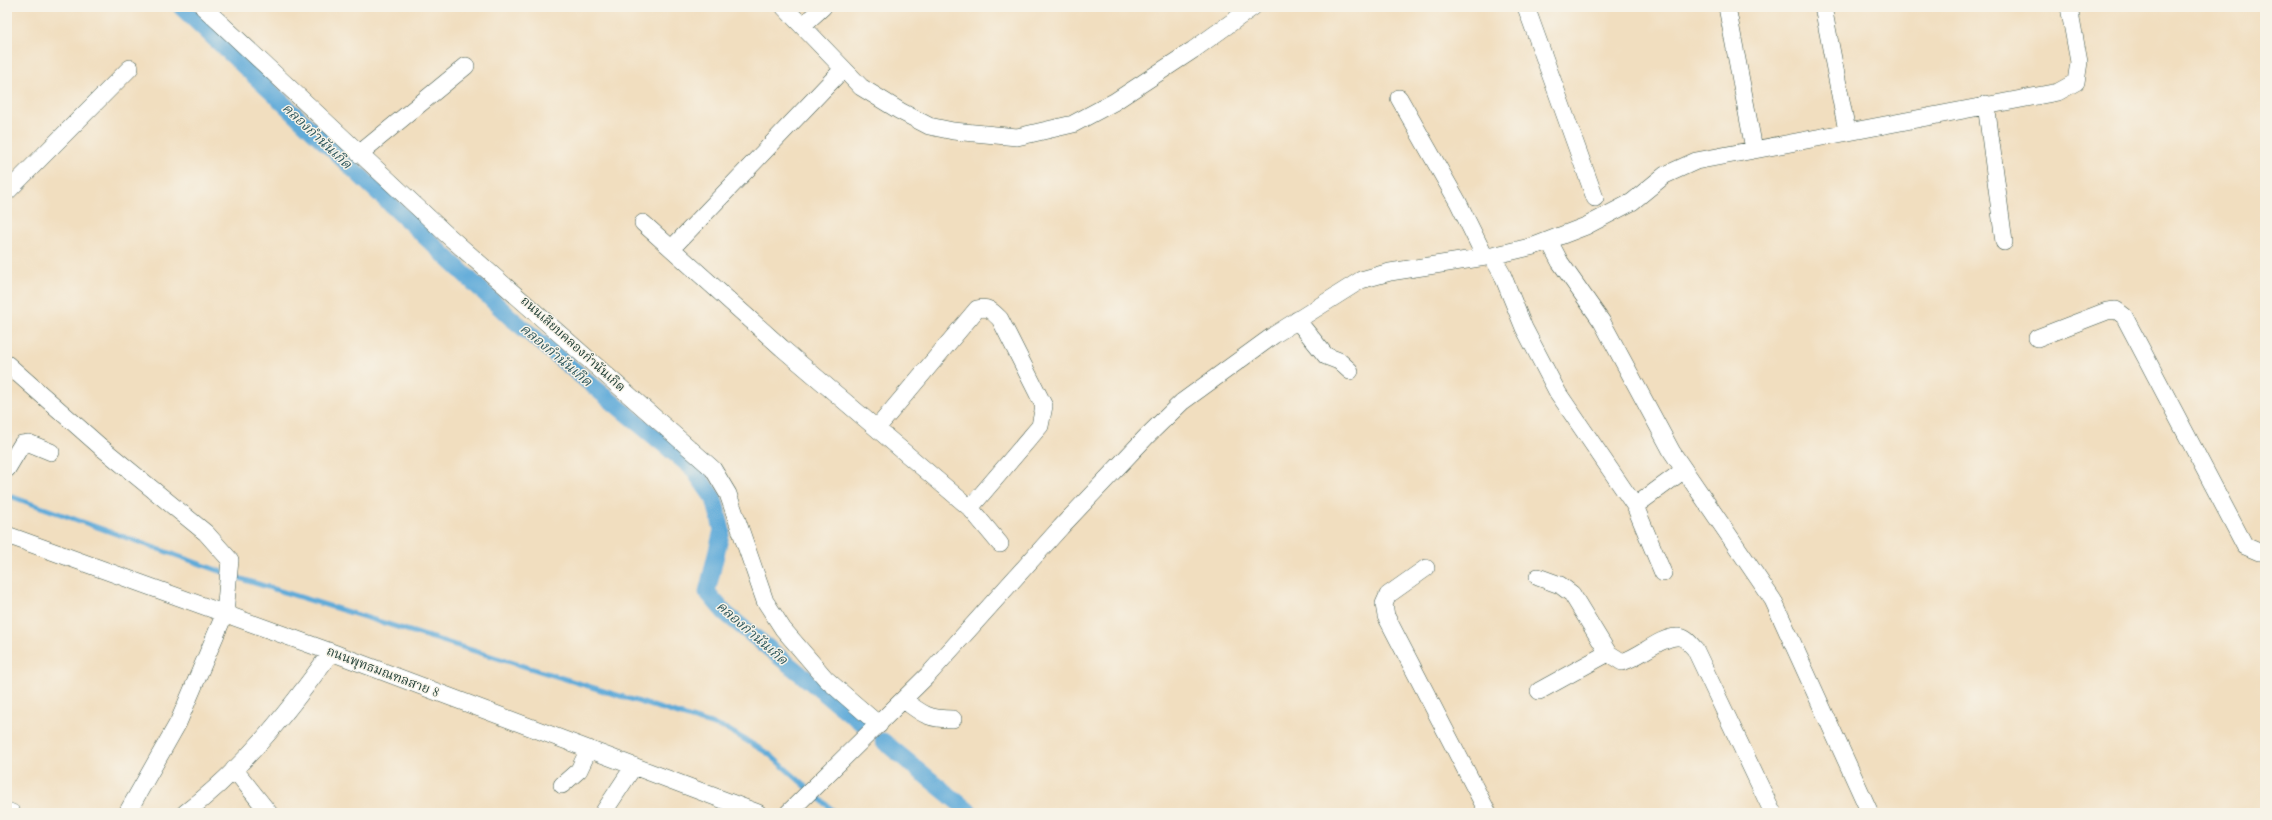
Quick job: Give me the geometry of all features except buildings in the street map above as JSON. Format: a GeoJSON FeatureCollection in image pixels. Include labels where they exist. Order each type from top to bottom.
{"type":"FeatureCollection","features":[{"type":"Feature","properties":{"kind":"street","name":"ถนนเลียบคลองกำนันเกิด"},"geometry":{"type":"LineString","coordinates":[[203,7],[445,233],[713,469],[728,494],[765,601],[783,630],[826,679],[878,725]]}},
{"type":"Feature","properties":{"kind":"street"},"geometry":{"type":"LineString","coordinates":[[784,7],[861,87],[900,111],[929,126],[953,131],[1017,137],[1073,124],[1114,102],[1193,50],[1253,7]]}},
{"type":"Feature","properties":{"kind":"street"},"geometry":{"type":"LineString","coordinates":[[802,26],[823,7]]}},
{"type":"Feature","properties":{"kind":"street"},"geometry":{"type":"LineString","coordinates":[[1526,7],[1595,198]]}},
{"type":"Feature","properties":{"kind":"street"},"geometry":{"type":"LineString","coordinates":[[1727,7],[1754,149]]}},
{"type":"Feature","properties":{"kind":"street"},"geometry":{"type":"LineString","coordinates":[[1823,7],[1848,131]]}},
{"type":"Feature","properties":{"kind":"street"},"geometry":{"type":"LineString","coordinates":[[788,813],[933,670],[1061,527],[1177,407],[1274,335],[1360,280],[1390,272],[1489,257],[1549,241],[1586,226],[1632,202],[1665,175],[1696,161],[1986,104],[2058,92],[2076,82],[2079,62],[2070,7]]}},
{"type":"Feature","properties":{"kind":"street"},"geometry":{"type":"LineString","coordinates":[[359,154],[466,66]]}},
{"type":"Feature","properties":{"kind":"street"},"geometry":{"type":"LineString","coordinates":[[7,192],[130,68]]}},
{"type":"Feature","properties":{"kind":"street"},"geometry":{"type":"LineString","coordinates":[[672,248],[843,69]]}},
{"type":"Feature","properties":{"kind":"street"},"geometry":{"type":"LineString","coordinates":[[1399,98],[1489,257],[1502,274],[1524,328],[1558,393],[1635,506],[1663,573]]}},
{"type":"Feature","properties":{"kind":"street"},"geometry":{"type":"LineString","coordinates":[[1986,104],[2004,242]]}},
{"type":"Feature","properties":{"kind":"street"},"geometry":{"type":"LineString","coordinates":[[643,223],[782,348],[970,508],[1000,544]]}},
{"type":"Feature","properties":{"kind":"street"},"geometry":{"type":"LineString","coordinates":[[1549,241],[1560,262],[1602,322],[1672,452],[1773,600],[1870,813]]}},
{"type":"Feature","properties":{"kind":"street"},"geometry":{"type":"LineString","coordinates":[[877,428],[977,309],[984,307],[991,310],[1000,319],[1044,406],[1044,414],[1040,426],[970,508]]}},
{"type":"Feature","properties":{"kind":"street"},"geometry":{"type":"LineString","coordinates":[[2037,338],[2107,310],[2116,310],[2124,316],[2245,546],[2259,552],[2265,552]]}},
{"type":"Feature","properties":{"kind":"street"},"geometry":{"type":"LineString","coordinates":[[1298,320],[1326,356],[1339,361],[1350,371]]}},
{"type":"Feature","properties":{"kind":"street"},"geometry":{"type":"LineString","coordinates":[[7,364],[102,448],[206,533],[230,560],[225,613],[178,723],[127,813]]}},
{"type":"Feature","properties":{"kind":"street"},"geometry":{"type":"LineString","coordinates":[[7,469],[22,444],[28,443],[51,452]]}},
{"type":"Feature","properties":{"kind":"street"},"geometry":{"type":"LineString","coordinates":[[1635,506],[1684,470]]}},
{"type":"Feature","properties":{"kind":"street","name":"ถนนพุทธมณฑลสาย 8"},"geometry":{"type":"LineString","coordinates":[[7,535],[332,652],[758,813]]}},
{"type":"Feature","properties":{"kind":"street"},"geometry":{"type":"LineString","coordinates":[[1426,568],[1388,595],[1384,604],[1386,616],[1488,813]]}},
{"type":"Feature","properties":{"kind":"street"},"geometry":{"type":"LineString","coordinates":[[1538,577],[1560,585],[1572,594],[1608,653],[1622,662],[1632,659],[1666,640],[1678,636],[1687,640],[1695,649],[1772,813]]}},
{"type":"Feature","properties":{"kind":"street"},"geometry":{"type":"LineString","coordinates":[[185,813],[234,769],[295,703],[332,652]]}},
{"type":"Feature","properties":{"kind":"street"},"geometry":{"type":"LineString","coordinates":[[1539,691],[1608,653]]}},
{"type":"Feature","properties":{"kind":"street"},"geometry":{"type":"LineString","coordinates":[[904,700],[922,714],[931,718],[953,719]]}},
{"type":"Feature","properties":{"kind":"street"},"geometry":{"type":"LineString","coordinates":[[562,785],[579,770],[589,749]]}},
{"type":"Feature","properties":{"kind":"street"},"geometry":{"type":"LineString","coordinates":[[603,813],[634,766]]}},
{"type":"Feature","properties":{"kind":"street"},"geometry":{"type":"LineString","coordinates":[[234,769],[269,813]]}},
{"type":"Feature","properties":{"kind":"street"},"geometry":{"type":"LineString","coordinates":[[7,811],[12,813]]}},
{"type":"Feature","properties":{"kind":"waterway","name":"คลองกำนันเกิด"},"geometry":{"type":"LineString","coordinates":[[181,7],[511,318],[692,468],[714,499],[722,530],[707,592],[725,613],[860,722]]}},
{"type":"Feature","properties":{"kind":"waterway"},"geometry":{"type":"LineString","coordinates":[[7,495],[245,580],[727,729],[769,754],[836,813]]}},
{"type":"Feature","properties":{"kind":"waterway","name":"คลองกำนันเกิด"},"geometry":{"type":"LineString","coordinates":[[883,741],[971,813]]}}]}
